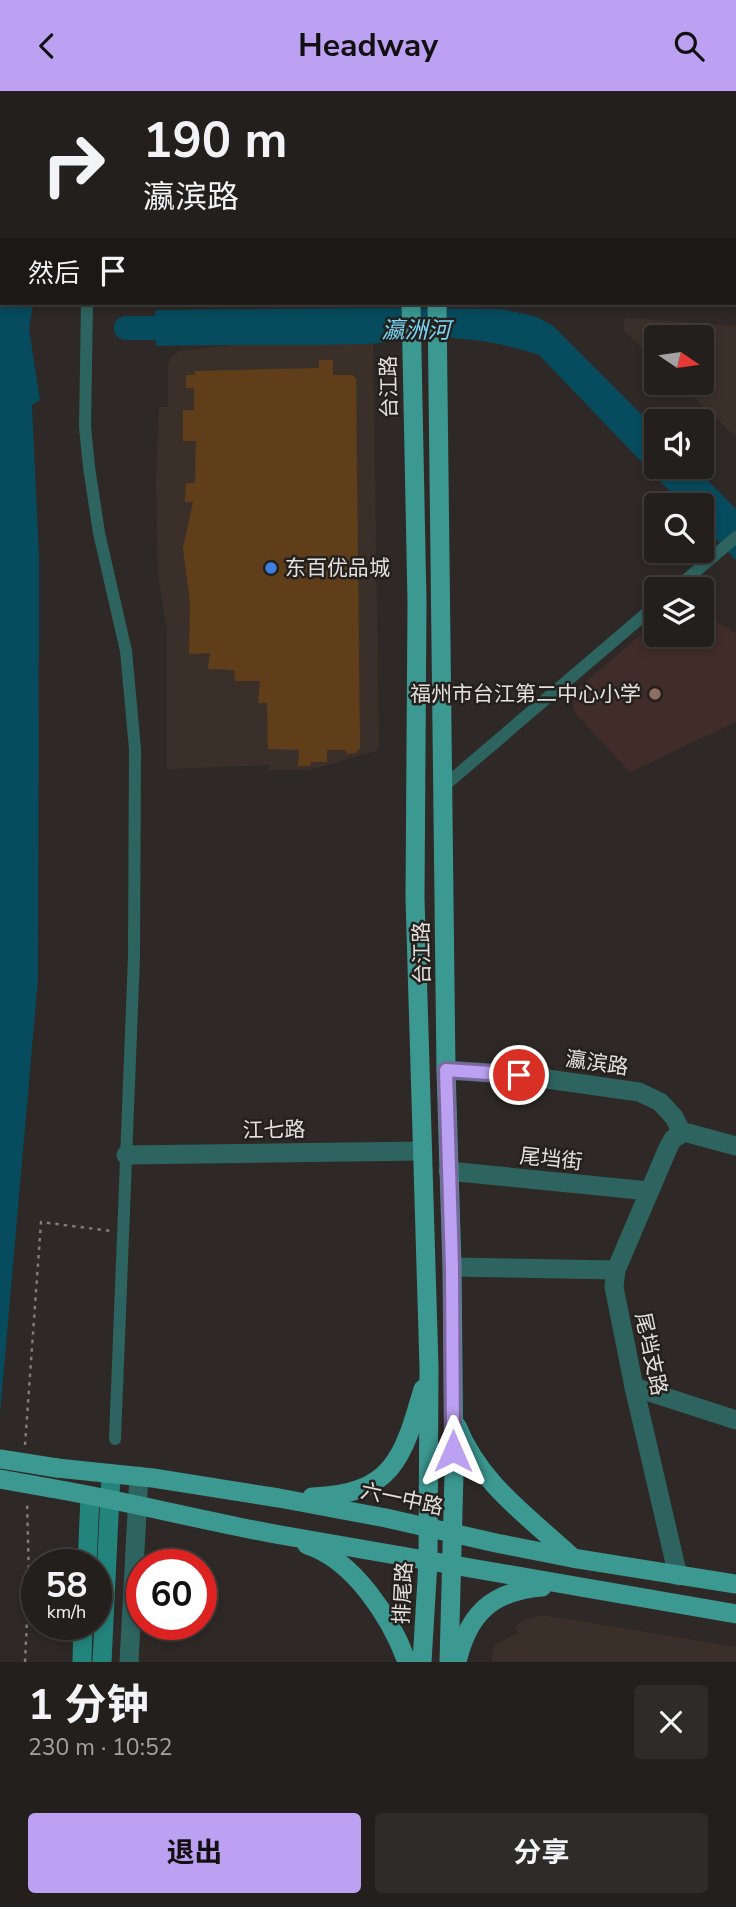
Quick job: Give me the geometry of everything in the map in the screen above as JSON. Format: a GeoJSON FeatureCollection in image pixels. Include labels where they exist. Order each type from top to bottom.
{"type":"FeatureCollection","features":[{"type":"Feature","properties":{"kind":"main road","name":"台江路"},"geometry":{"type":"LineString","coordinates":[[411,306],[416,602],[415,898],[429,1367],[429,1527]]}},
{"type":"Feature","properties":{"kind":"main road","name":"台江路"},"geometry":{"type":"LineString","coordinates":[[437,306],[446,1070],[452,1267],[451,1567]]}},
{"type":"Feature","properties":{"kind":"main road"},"geometry":{"type":"LineString","coordinates":[[279,1498],[333,1496],[351,1492],[390,1470],[406,1443],[429,1367]]}},
{"type":"Feature","properties":{"kind":"main road"},"geometry":{"type":"LineString","coordinates":[[453,1403],[456,1423],[465,1445],[486,1475],[505,1499],[572,1557]]}},
{"type":"Feature","properties":{"kind":"main road","name":"六一中路"},"geometry":{"type":"LineString","coordinates":[[0,1459],[139,1476],[279,1498],[572,1557],[736,1584]]}},
{"type":"Feature","properties":{"kind":"main road"},"geometry":{"type":"LineString","coordinates":[[90,1549],[100,1497],[111,1474]]}},
{"type":"Feature","properties":{"kind":"main road"},"geometry":{"type":"LineString","coordinates":[[0,1479],[451,1567],[736,1614]]}},
{"type":"Feature","properties":{"kind":"main road"},"geometry":{"type":"LineString","coordinates":[[100,1497],[102,1662]]}},
{"type":"Feature","properties":{"kind":"main road","name":"排尾路"},"geometry":{"type":"LineString","coordinates":[[422,1662],[429,1527]]}},
{"type":"Feature","properties":{"kind":"main road"},"geometry":{"type":"LineString","coordinates":[[272,1534],[319,1549],[346,1570],[387,1618],[407,1662]]}},
{"type":"Feature","properties":{"kind":"main road"},"geometry":{"type":"LineString","coordinates":[[449,1662],[451,1567]]}},
{"type":"Feature","properties":{"kind":"main road"},"geometry":{"type":"LineString","coordinates":[[457,1662],[470,1623],[488,1605],[508,1594],[537,1587],[564,1585]]}},
{"type":"Feature","properties":{"kind":"main road"},"geometry":{"type":"LineString","coordinates":[[82,1662],[83,1640]]}},
{"type":"Feature","properties":{"kind":"street"},"geometry":{"type":"LineString","coordinates":[[87,305],[85,427],[89,467],[99,533],[126,651],[135,749],[134,957],[115,1439]]}},
{"type":"Feature","properties":{"kind":"street"},"geometry":{"type":"LineString","coordinates":[[689,577],[736,537]]}},
{"type":"Feature","properties":{"kind":"street"},"geometry":{"type":"LineString","coordinates":[[443,787],[644,615]]}},
{"type":"Feature","properties":{"kind":"street","name":"瀛滨路"},"geometry":{"type":"LineString","coordinates":[[446,1070],[519,1075],[639,1092],[660,1103],[674,1117],[682,1133]]}},
{"type":"Feature","properties":{"kind":"street"},"geometry":{"type":"LineString","coordinates":[[682,1133],[736,1146]]}},
{"type":"Feature","properties":{"kind":"street","name":"尾垱支路"},"geometry":{"type":"LineString","coordinates":[[678,1576],[615,1296],[617,1270],[649,1191],[673,1139],[682,1133]]}},
{"type":"Feature","properties":{"kind":"street","name":"江七路"},"geometry":{"type":"LineString","coordinates":[[126,1155],[422,1151]]}},
{"type":"Feature","properties":{"kind":"street","name":"尾垱街"},"geometry":{"type":"LineString","coordinates":[[448,1171],[649,1191]]}},
{"type":"Feature","properties":{"kind":"street"},"geometry":{"type":"LineString","coordinates":[[452,1267],[617,1270]]}},
{"type":"Feature","properties":{"kind":"street"},"geometry":{"type":"LineString","coordinates":[[634,1387],[736,1420]]}},
{"type":"Feature","properties":{"kind":"street"},"geometry":{"type":"LineString","coordinates":[[129,1662],[146,1506],[139,1476]]}},
{"type":"Feature","properties":{"kind":"path"},"geometry":{"type":"LineString","coordinates":[[25,1457],[24,1430],[41,1222],[122,1232]]}},
{"type":"Feature","properties":{"kind":"path"},"geometry":{"type":"LineString","coordinates":[[25,1662],[29,1578],[27,1497]]}},
{"type":"Feature","properties":{"kind":"shaded area"},"geometry":{"type":"Polygon","coordinates":[[[629,318],[736,326],[736,437],[714,416],[714,409],[706,409],[692,395],[714,395],[714,325],[644,325],[644,350],[624,331],[624,320],[629,318]]]}},
{"type":"Feature","properties":{"kind":"shaded area","name":"东百优品城"},"geometry":{"type":"Polygon","coordinates":[[[239,344],[373,344],[379,750],[310,770],[269,770],[269,765],[167,769],[167,629],[158,576],[156,482],[159,407],[168,407],[168,367],[172,355],[182,351],[239,344]]]}},
{"type":"Feature","properties":{"kind":"shaded area","name":"福州市台江第二中心小学"},"geometry":{"type":"Polygon","coordinates":[[[714,620],[736,634],[736,722],[630,772],[574,712],[573,697],[576,690],[644,632],[644,647],[714,647],[714,620]]]}},
{"type":"Feature","properties":{"kind":"shaded area"},"geometry":{"type":"Polygon","coordinates":[[[542,1615],[736,1647],[736,1662],[492,1662],[495,1645],[519,1633],[517,1626],[522,1621],[542,1615]]]}},
{"type":"Feature","properties":{"kind":"water"},"geometry":{"type":"Polygon","coordinates":[[[0,305],[33,305],[29,329],[40,400],[32,405],[39,557],[38,979],[0,1414],[0,305]]]}},
{"type":"Feature","properties":{"kind":"water"},"geometry":{"type":"Polygon","coordinates":[[[503,309],[537,317],[553,326],[644,417],[644,464],[539,355],[524,350],[492,343],[445,338],[413,338],[370,344],[156,346],[155,310],[503,309]]]}},
{"type":"Feature","properties":{"kind":"water"},"geometry":{"type":"Polygon","coordinates":[[[658,479],[706,479],[736,509],[736,560],[714,537],[714,493],[672,493],[658,479]]]}},
{"type":"Feature","properties":{"kind":"building","name":"东百优品城"},"geometry":{"type":"Polygon","coordinates":[[[319,360],[333,360],[333,375],[353,375],[356,379],[360,748],[356,753],[348,754],[345,750],[327,750],[327,762],[311,762],[310,766],[298,766],[299,750],[268,749],[267,703],[258,703],[260,681],[235,681],[234,670],[208,669],[210,653],[189,654],[190,603],[183,548],[193,502],[185,502],[186,483],[195,483],[196,441],[183,441],[183,410],[194,410],[194,388],[186,388],[186,375],[195,375],[195,371],[319,368],[319,360]]]}},
{"type":"Feature","properties":{"kind":"waterway","name":"瀛洲河"},"geometry":{"type":"LineString","coordinates":[[126,328],[188,328]]}},
{"type":"Feature","properties":{"kind":"place","name":"东百优品城"},"geometry":{"type":"Point","coordinates":[271,568]}},
{"type":"Feature","properties":{"kind":"place","name":"福州市台江第二中心小学"},"geometry":{"type":"Point","coordinates":[655,694]}},
{"type":"Feature","properties":{"kind":"route"},"geometry":{"type":"LineString","coordinates":[[453,1451],[452,1267],[446,1070],[519,1075]]}}]}
